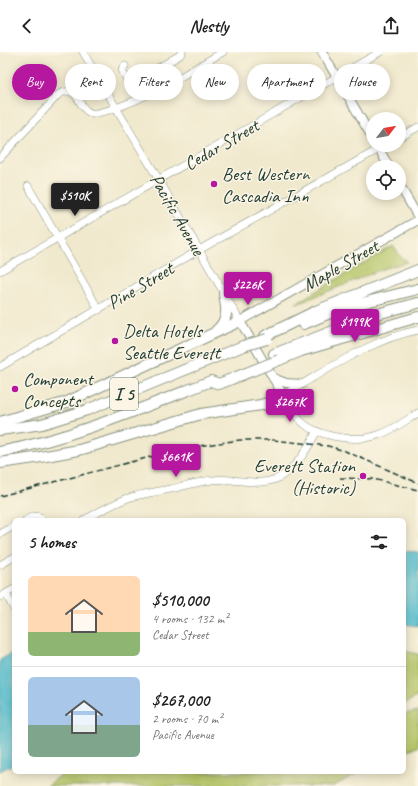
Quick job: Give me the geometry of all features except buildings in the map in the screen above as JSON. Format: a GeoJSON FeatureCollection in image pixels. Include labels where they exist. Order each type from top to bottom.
{"type":"FeatureCollection","features":[{"type":"Feature","properties":{"kind":"highway"},"geometry":{"type":"LineString","coordinates":[[266,337],[322,308],[418,270]]}},
{"type":"Feature","properties":{"kind":"highway","name":"I 5"},"geometry":{"type":"LineString","coordinates":[[0,430],[42,424],[87,410],[243,346],[342,308],[418,289]]}},
{"type":"Feature","properties":{"kind":"highway"},"geometry":{"type":"LineString","coordinates":[[211,336],[223,324],[226,318],[227,309],[224,294]]}},
{"type":"Feature","properties":{"kind":"highway","name":"I 5"},"geometry":{"type":"LineString","coordinates":[[0,452],[70,434],[276,357],[378,314],[418,303]]}},
{"type":"Feature","properties":{"kind":"highway"},"geometry":{"type":"LineString","coordinates":[[211,382],[219,384],[266,365],[276,357],[418,316]]}},
{"type":"Feature","properties":{"kind":"highway"},"geometry":{"type":"LineString","coordinates":[[0,422],[67,402],[240,322]]}},
{"type":"Feature","properties":{"kind":"highway"},"geometry":{"type":"LineString","coordinates":[[0,463],[79,450],[197,416],[219,411],[261,405],[283,395]]}},
{"type":"Feature","properties":{"kind":"main road"},"geometry":{"type":"LineString","coordinates":[[322,52],[334,73]]}},
{"type":"Feature","properties":{"kind":"main road"},"geometry":{"type":"LineString","coordinates":[[350,100],[366,127]]}},
{"type":"Feature","properties":{"kind":"main road"},"geometry":{"type":"LineString","coordinates":[[406,197],[418,219]]}},
{"type":"Feature","properties":{"kind":"main road","name":"Maple Street"},"geometry":{"type":"LineString","coordinates":[[240,322],[418,219]]}},
{"type":"Feature","properties":{"kind":"main road","name":"Pacific Avenue"},"geometry":{"type":"LineString","coordinates":[[240,322],[283,395]]}},
{"type":"Feature","properties":{"kind":"main road"},"geometry":{"type":"LineString","coordinates":[[273,378],[286,384],[302,384]]}},
{"type":"Feature","properties":{"kind":"street"},"geometry":{"type":"LineString","coordinates":[[164,64],[180,55],[182,52]]}},
{"type":"Feature","properties":{"kind":"street"},"geometry":{"type":"LineString","coordinates":[[0,158],[59,94],[65,91],[72,92],[77,96],[84,108],[90,113],[97,113],[116,107],[157,89],[223,52]]}},
{"type":"Feature","properties":{"kind":"street","name":"Cedar Street"},"geometry":{"type":"LineString","coordinates":[[359,64],[380,52]]}},
{"type":"Feature","properties":{"kind":"street","name":"Pacific Avenue"},"geometry":{"type":"LineString","coordinates":[[85,55],[159,180],[240,322]]}},
{"type":"Feature","properties":{"kind":"street","name":"Cedar Street"},"geometry":{"type":"LineString","coordinates":[[0,271],[334,78]]}},
{"type":"Feature","properties":{"kind":"street"},"geometry":{"type":"LineString","coordinates":[[406,134],[418,127]]}},
{"type":"Feature","properties":{"kind":"street","name":"Pine Street"},"geometry":{"type":"LineString","coordinates":[[0,367],[199,250],[370,152]]}},
{"type":"Feature","properties":{"kind":"street"},"geometry":{"type":"LineString","coordinates":[[28,186],[59,237],[99,310]]}},
{"type":"Feature","properties":{"kind":"street"},"geometry":{"type":"LineString","coordinates":[[283,395],[373,345],[392,337],[418,330]]}},
{"type":"Feature","properties":{"kind":"street","name":"Pacific Avenue"},"geometry":{"type":"LineString","coordinates":[[283,395],[298,418],[306,425],[317,431],[336,437],[367,438],[386,432],[418,413]]}},
{"type":"Feature","properties":{"kind":"street"},"geometry":{"type":"LineString","coordinates":[[88,518],[128,498],[212,480],[229,479],[257,482],[275,479],[282,475],[306,452],[317,431]]}},
{"type":"Feature","properties":{"kind":"street"},"geometry":{"type":"LineString","coordinates":[[30,518],[34,516],[41,518]]}},
{"type":"Feature","properties":{"kind":"street"},"geometry":{"type":"LineString","coordinates":[[0,534],[12,527]]}},
{"type":"Feature","properties":{"kind":"street"},"geometry":{"type":"LineString","coordinates":[[0,565],[12,558]]}},
{"type":"Feature","properties":{"kind":"street"},"geometry":{"type":"LineString","coordinates":[[12,590],[3,595],[12,606]]}},
{"type":"Feature","properties":{"kind":"green space"},"geometry":{"type":"Polygon","coordinates":[[[393,246],[403,260],[405,259],[407,262],[385,268],[297,304],[296,303],[393,246]]]}},
{"type":"Feature","properties":{"kind":"green space"},"geometry":{"type":"Polygon","coordinates":[[[406,651],[418,654],[418,696],[406,703],[406,651]]]}},
{"type":"Feature","properties":{"kind":"green space"},"geometry":{"type":"Polygon","coordinates":[[[418,711],[418,747],[406,750],[406,714],[418,711]]]}},
{"type":"Feature","properties":{"kind":"green space"},"geometry":{"type":"Polygon","coordinates":[[[62,774],[355,774],[334,786],[47,786],[62,774]]]}},
{"type":"Feature","properties":{"kind":"water"},"geometry":{"type":"Polygon","coordinates":[[[406,551],[418,552],[418,626],[406,624],[406,551]]]}},
{"type":"Feature","properties":{"kind":"water"},"geometry":{"type":"Polygon","coordinates":[[[12,653],[12,765],[0,771],[0,660],[12,653]]]}},
{"type":"Feature","properties":{"kind":"railway"},"geometry":{"type":"LineString","coordinates":[[0,496],[185,448],[240,440],[273,440],[328,446],[345,451],[418,483]]}},
{"type":"Feature","properties":{"kind":"railway"},"geometry":{"type":"LineString","coordinates":[[340,478],[373,479],[418,490]]}},
{"type":"Feature","properties":{"kind":"place","name":"Best Western Cascadia Inn"},"geometry":{"type":"Point","coordinates":[214,184]}},
{"type":"Feature","properties":{"kind":"place","name":"Delta Hotels Seattle Everett"},"geometry":{"type":"Point","coordinates":[115,341]}},
{"type":"Feature","properties":{"kind":"place","name":"Component Concepts"},"geometry":{"type":"Point","coordinates":[15,389]}},
{"type":"Feature","properties":{"kind":"place","name":"Everett Station (Historic)"},"geometry":{"type":"Point","coordinates":[363,476]}}]}
